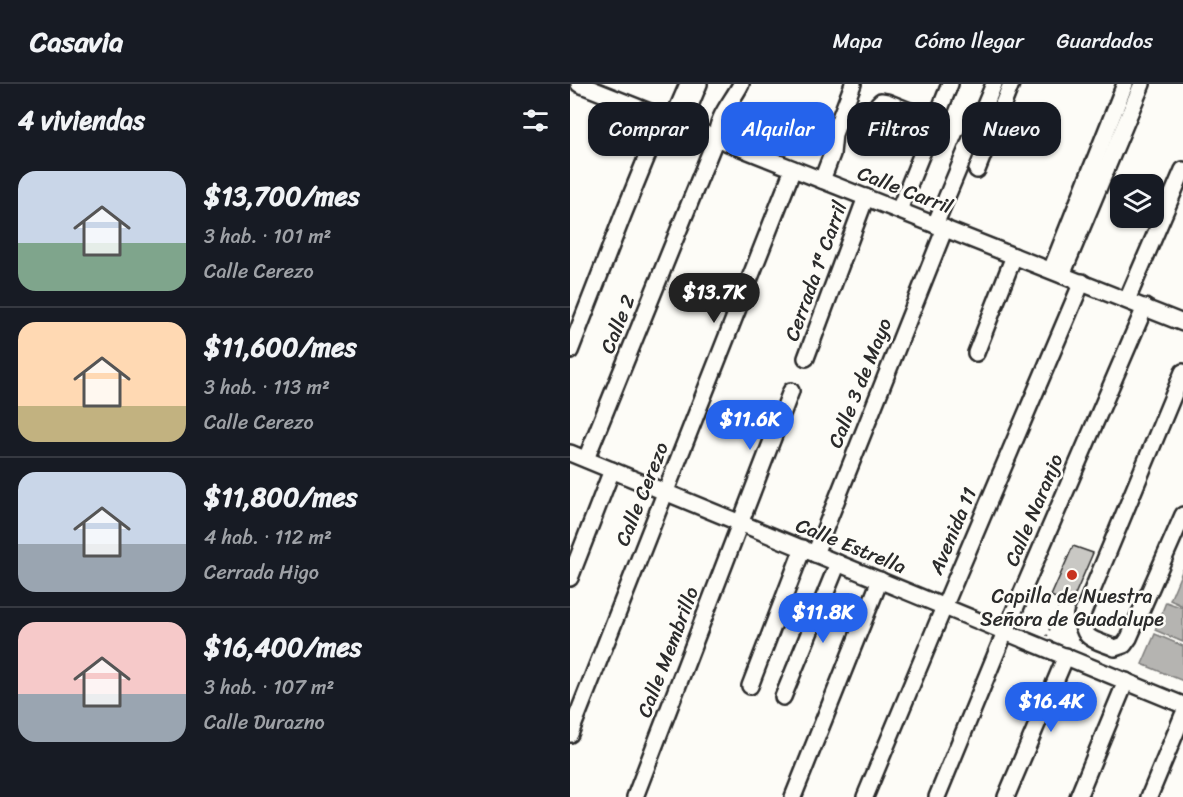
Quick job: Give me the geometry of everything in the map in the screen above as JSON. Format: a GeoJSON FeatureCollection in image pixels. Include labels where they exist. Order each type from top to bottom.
{"type":"FeatureCollection","features":[{"type":"Feature","properties":{"kind":"street","name":"Calle Carril"},"geometry":{"type":"LineString","coordinates":[[579,84],[624,102]]}},
{"type":"Feature","properties":{"kind":"street"},"geometry":{"type":"LineString","coordinates":[[680,102],[688,84]]}},
{"type":"Feature","properties":{"kind":"street"},"geometry":{"type":"LineString","coordinates":[[686,102],[699,84]]}},
{"type":"Feature","properties":{"kind":"street","name":"Calle 2"},"geometry":{"type":"LineString","coordinates":[[586,459],[716,138],[717,126],[741,84]]}},
{"type":"Feature","properties":{"kind":"street"},"geometry":{"type":"LineString","coordinates":[[822,180],[832,154],[834,134],[854,84]]}},
{"type":"Feature","properties":{"kind":"street"},"geometry":{"type":"LineString","coordinates":[[943,102],[950,84]]}},
{"type":"Feature","properties":{"kind":"street","name":"Calle 3 de Mayo"},"geometry":{"type":"LineString","coordinates":[[750,686],[809,551],[940,227],[994,84]]}},
{"type":"Feature","properties":{"kind":"street"},"geometry":{"type":"LineString","coordinates":[[977,170],[1011,84]]}},
{"type":"Feature","properties":{"kind":"street"},"geometry":{"type":"LineString","coordinates":[[1056,272],[1125,84]]}},
{"type":"Feature","properties":{"kind":"street"},"geometry":{"type":"LineString","coordinates":[[1056,272],[1142,84]]}},
{"type":"Feature","properties":{"kind":"street","name":"Calle Carril"},"geometry":{"type":"LineString","coordinates":[[709,135],[1183,322]]}},
{"type":"Feature","properties":{"kind":"street"},"geometry":{"type":"LineString","coordinates":[[570,351],[623,215],[654,156]]}},
{"type":"Feature","properties":{"kind":"street"},"geometry":{"type":"LineString","coordinates":[[899,210],[920,156]]}},
{"type":"Feature","properties":{"kind":"street","name":"Calle Cerezo"},"geometry":{"type":"LineString","coordinates":[[570,734],[793,169]]}},
{"type":"Feature","properties":{"kind":"street"},"geometry":{"type":"LineString","coordinates":[[1127,300],[1183,170]]}},
{"type":"Feature","properties":{"kind":"street","name":"Cerrada 1ª Carril"},"geometry":{"type":"LineString","coordinates":[[806,358],[866,197]]}},
{"type":"Feature","properties":{"kind":"street"},"geometry":{"type":"LineString","coordinates":[[976,353],[1014,256]]}},
{"type":"Feature","properties":{"kind":"street","name":"Avenida 11"},"geometry":{"type":"LineString","coordinates":[[865,797],[1082,282]]}},
{"type":"Feature","properties":{"kind":"street","name":"Calle Naranjo"},"geometry":{"type":"LineString","coordinates":[[937,797],[1005,632],[1145,307]]}},
{"type":"Feature","properties":{"kind":"street"},"geometry":{"type":"LineString","coordinates":[[1183,372],[1082,615],[1082,628],[1087,637],[1115,648],[1124,645],[1183,515]]}},
{"type":"Feature","properties":{"kind":"street","name":"Calle Membrillo"},"geometry":{"type":"LineString","coordinates":[[634,797],[791,391]]}},
{"type":"Feature","properties":{"kind":"street","name":"Calle Estrella"},"geometry":{"type":"LineString","coordinates":[[570,453],[1183,705]]}},
{"type":"Feature","properties":{"kind":"street"},"geometry":{"type":"LineString","coordinates":[[570,578],[612,470]]}},
{"type":"Feature","properties":{"kind":"street"},"geometry":{"type":"LineString","coordinates":[[783,697],[838,563]]}},
{"type":"Feature","properties":{"kind":"street"},"geometry":{"type":"LineString","coordinates":[[793,797],[880,580]]}},
{"type":"Feature","properties":{"kind":"street"},"geometry":{"type":"LineString","coordinates":[[1006,797],[1065,656]]}},
{"type":"Feature","properties":{"kind":"street"},"geometry":{"type":"LineString","coordinates":[[1078,797],[1125,681]]}},
{"type":"Feature","properties":{"kind":"street"},"geometry":{"type":"LineString","coordinates":[[1149,797],[1183,715]]}},
{"type":"Feature","properties":{"kind":"path"},"geometry":{"type":"LineString","coordinates":[[1043,647],[1061,600]]}},
{"type":"Feature","properties":{"kind":"shaded area"},"geometry":{"type":"Polygon","coordinates":[[[1183,569],[1183,606],[1170,600],[1183,569]]]}},
{"type":"Feature","properties":{"kind":"shaded area"},"geometry":{"type":"Polygon","coordinates":[[[1166,602],[1183,608],[1183,642],[1155,630],[1166,602]]]}},
{"type":"Feature","properties":{"kind":"shaded area"},"geometry":{"type":"Polygon","coordinates":[[[1155,634],[1183,646],[1183,681],[1142,664],[1155,634]]]}},
{"type":"Feature","properties":{"kind":"building","name":"Capilla de Nuestra Señora de Guadalupe"},"geometry":{"type":"Polygon","coordinates":[[[1073,546],[1093,553],[1071,604],[1051,596],[1073,546]]]}},
{"type":"Feature","properties":{"kind":"place","name":"Capilla de Nuestra Señora de Guadalupe"},"geometry":{"type":"Point","coordinates":[1072,575]}}]}
